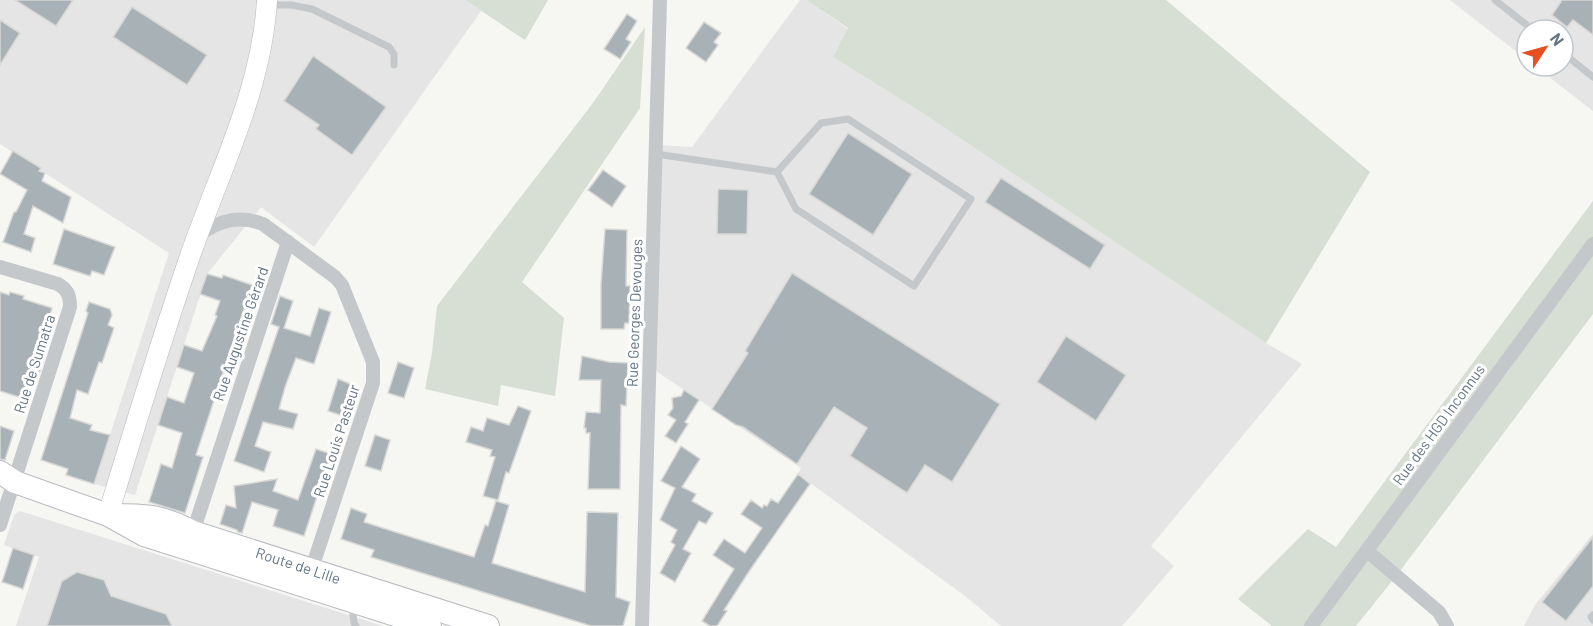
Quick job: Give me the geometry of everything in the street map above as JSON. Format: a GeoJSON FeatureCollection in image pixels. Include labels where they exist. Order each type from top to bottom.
{"type":"FeatureCollection","features":[{"type":"Feature","properties":{"kind":"main road","name":"Route de Lille"},"geometry":{"type":"LineString","coordinates":[[4,479],[108,515],[144,535],[430,626]]}},
{"type":"Feature","properties":{"kind":"main road","name":"Route de Lille"},"geometry":{"type":"LineString","coordinates":[[108,515],[151,515],[179,524],[191,537],[308,574],[402,599],[488,626]]}},
{"type":"Feature","properties":{"kind":"street"},"geometry":{"type":"LineString","coordinates":[[108,515],[179,291],[251,90],[264,34],[267,3]]}},
{"type":"Feature","properties":{"kind":"street","name":"Rue Georges Devouges"},"geometry":{"type":"LineString","coordinates":[[642,626],[662,3]]}},
{"type":"Feature","properties":{"kind":"street"},"geometry":{"type":"LineString","coordinates":[[199,235],[222,222],[243,218],[263,224],[288,242]]}},
{"type":"Feature","properties":{"kind":"street","name":"Rue Augustine Gérard"},"geometry":{"type":"LineString","coordinates":[[191,537],[288,242]]}},
{"type":"Feature","properties":{"kind":"street","name":"Rue Louis Pasteur"},"geometry":{"type":"LineString","coordinates":[[288,242],[335,277],[342,285],[373,363],[373,383],[308,574]]}},
{"type":"Feature","properties":{"kind":"street","name":"Rue des HGD Inconnus"},"geometry":{"type":"LineString","coordinates":[[1311,626],[1593,244]]}},
{"type":"Feature","properties":{"kind":"street","name":"Rue de Sumatra"},"geometry":{"type":"LineString","coordinates":[[0,267],[58,284],[66,289],[70,298],[70,307],[4,479]]}},
{"type":"Feature","properties":{"kind":"street"},"geometry":{"type":"LineString","coordinates":[[0,525],[4,479]]}},
{"type":"Feature","properties":{"kind":"street"},"geometry":{"type":"LineString","coordinates":[[1367,551],[1439,612],[1447,626]]}},
{"type":"Feature","properties":{"kind":"lane"},"geometry":{"type":"LineString","coordinates":[[1495,0],[1518,18]]}},
{"type":"Feature","properties":{"kind":"lane"},"geometry":{"type":"LineString","coordinates":[[267,3],[312,9],[389,47],[394,54],[394,65]]}},
{"type":"Feature","properties":{"kind":"lane"},"geometry":{"type":"LineString","coordinates":[[1575,63],[1593,77]]}},
{"type":"Feature","properties":{"kind":"lane"},"geometry":{"type":"LineString","coordinates":[[848,119],[971,199],[914,286],[796,209],[777,172],[821,123],[848,119]]}},
{"type":"Feature","properties":{"kind":"lane"},"geometry":{"type":"LineString","coordinates":[[656,154],[777,172]]}},
{"type":"Feature","properties":{"kind":"lane"},"geometry":{"type":"LineString","coordinates":[[108,515],[147,526]]}},
{"type":"Feature","properties":{"kind":"lane"},"geometry":{"type":"LineString","coordinates":[[351,601],[356,626]]}},
{"type":"Feature","properties":{"kind":"lane"},"geometry":{"type":"LineString","coordinates":[[1593,615],[1591,617],[1593,620]]}},
{"type":"Feature","properties":{"kind":"shaded area"},"geometry":{"type":"Polygon","coordinates":[[[0,0],[465,0],[481,11],[314,247],[261,207],[207,274],[135,495],[94,484],[169,253],[0,144],[0,0]]]}},
{"type":"Feature","properties":{"kind":"shaded area"},"geometry":{"type":"Polygon","coordinates":[[[465,0],[548,0],[525,40],[465,0]]]}},
{"type":"Feature","properties":{"kind":"shaded area"},"geometry":{"type":"Polygon","coordinates":[[[800,0],[806,0],[848,29],[833,57],[921,112],[1266,343],[1302,364],[1151,546],[1174,566],[1122,626],[1001,626],[965,596],[798,474],[801,468],[650,367],[656,145],[692,147],[800,0]]]}},
{"type":"Feature","properties":{"kind":"shaded area"},"geometry":{"type":"Polygon","coordinates":[[[806,0],[1166,0],[1370,172],[1266,343],[921,112],[833,57],[848,28],[806,0]]]}},
{"type":"Feature","properties":{"kind":"shaded area"},"geometry":{"type":"Polygon","coordinates":[[[1450,0],[1593,0],[1593,111],[1550,78],[1575,78],[1575,18],[1515,18],[1515,51],[1450,0]]]}},
{"type":"Feature","properties":{"kind":"shaded area"},"geometry":{"type":"Polygon","coordinates":[[[645,27],[640,108],[522,282],[564,318],[555,396],[501,385],[498,406],[425,389],[437,306],[593,103],[645,27]]]}},
{"type":"Feature","properties":{"kind":"shaded area"},"geometry":{"type":"Polygon","coordinates":[[[1593,201],[1593,314],[1356,626],[1272,626],[1238,599],[1308,529],[1336,547],[1593,201]]]}},
{"type":"Feature","properties":{"kind":"shaded area"},"geometry":{"type":"Polygon","coordinates":[[[20,511],[383,626],[16,626],[39,557],[4,545],[14,515],[20,511]]]}},
{"type":"Feature","properties":{"kind":"shaded area"},"geometry":{"type":"Polygon","coordinates":[[[1593,534],[1593,626],[1524,626],[1535,605],[1593,534]]]}},
{"type":"Feature","properties":{"kind":"building"},"geometry":{"type":"Polygon","coordinates":[[[15,0],[73,0],[56,26],[15,0]]]}},
{"type":"Feature","properties":{"kind":"building"},"geometry":{"type":"Polygon","coordinates":[[[1562,0],[1593,0],[1593,35],[1575,22],[1575,18],[1556,18],[1552,15],[1562,0]]]}},
{"type":"Feature","properties":{"kind":"building"},"geometry":{"type":"Polygon","coordinates":[[[132,7],[207,55],[187,85],[113,37],[132,7]]]}},
{"type":"Feature","properties":{"kind":"building"},"geometry":{"type":"Polygon","coordinates":[[[627,14],[637,21],[626,39],[631,42],[620,59],[604,49],[627,14]]]}},
{"type":"Feature","properties":{"kind":"building"},"geometry":{"type":"Polygon","coordinates":[[[0,20],[20,33],[0,65],[0,20]]]}},
{"type":"Feature","properties":{"kind":"building"},"geometry":{"type":"Polygon","coordinates":[[[704,22],[721,33],[714,42],[718,45],[706,62],[686,48],[704,22]]]}},
{"type":"Feature","properties":{"kind":"building"},"geometry":{"type":"Polygon","coordinates":[[[313,56],[386,107],[352,155],[316,129],[319,125],[284,101],[313,56]]]}},
{"type":"Feature","properties":{"kind":"building"},"geometry":{"type":"Polygon","coordinates":[[[848,133],[912,174],[873,235],[809,194],[848,133]]]}},
{"type":"Feature","properties":{"kind":"building"},"geometry":{"type":"Polygon","coordinates":[[[13,151],[41,168],[39,171],[45,173],[42,181],[71,197],[63,223],[33,206],[24,234],[35,238],[31,252],[3,242],[14,212],[27,190],[0,174],[13,151]]]}},
{"type":"Feature","properties":{"kind":"building"},"geometry":{"type":"Polygon","coordinates":[[[603,170],[626,186],[612,207],[588,190],[603,170]]]}},
{"type":"Feature","properties":{"kind":"building"},"geometry":{"type":"Polygon","coordinates":[[[1001,178],[1105,245],[1090,269],[985,202],[1001,178]]]}},
{"type":"Feature","properties":{"kind":"building"},"geometry":{"type":"Polygon","coordinates":[[[718,189],[748,190],[747,234],[717,234],[718,189]]]}},
{"type":"Feature","properties":{"kind":"building"},"geometry":{"type":"Polygon","coordinates":[[[64,229],[115,247],[104,275],[92,271],[90,276],[53,264],[64,229]]]}},
{"type":"Feature","properties":{"kind":"building"},"geometry":{"type":"Polygon","coordinates":[[[605,229],[627,230],[626,286],[630,286],[629,323],[625,323],[624,329],[601,329],[605,229]]]}},
{"type":"Feature","properties":{"kind":"building"},"geometry":{"type":"Polygon","coordinates":[[[792,273],[1000,404],[952,482],[925,465],[907,493],[850,456],[867,428],[834,407],[797,464],[712,409],[748,353],[745,351],[792,273]]]}},
{"type":"Feature","properties":{"kind":"building"},"geometry":{"type":"Polygon","coordinates":[[[207,274],[222,278],[223,275],[252,285],[196,455],[203,457],[185,513],[149,502],[161,464],[172,468],[182,433],[158,425],[167,397],[184,403],[194,373],[177,367],[184,345],[202,351],[217,316],[215,315],[220,301],[200,294],[207,274]]]}},
{"type":"Feature","properties":{"kind":"building"},"geometry":{"type":"Polygon","coordinates":[[[0,292],[24,296],[23,299],[52,308],[38,356],[44,358],[37,380],[31,378],[25,399],[0,391],[0,292]]]}},
{"type":"Feature","properties":{"kind":"building"},"geometry":{"type":"Polygon","coordinates":[[[280,296],[293,301],[284,328],[310,336],[319,308],[331,312],[314,364],[296,358],[285,387],[279,409],[298,414],[293,429],[263,422],[255,446],[271,452],[264,472],[234,461],[279,327],[271,324],[280,296]]]}},
{"type":"Feature","properties":{"kind":"building"},"geometry":{"type":"Polygon","coordinates":[[[89,302],[110,309],[112,315],[108,325],[114,328],[88,394],[77,390],[70,418],[92,425],[90,430],[110,435],[94,484],[66,475],[68,469],[41,460],[88,313],[86,311],[89,302]]]}},
{"type":"Feature","properties":{"kind":"building"},"geometry":{"type":"Polygon","coordinates":[[[1066,336],[1126,375],[1096,421],[1037,382],[1066,336]]]}},
{"type":"Feature","properties":{"kind":"building"},"geometry":{"type":"Polygon","coordinates":[[[582,356],[609,362],[628,363],[626,406],[621,405],[620,489],[588,489],[590,433],[586,433],[586,428],[584,428],[586,412],[600,413],[601,380],[579,380],[582,356]]]}},
{"type":"Feature","properties":{"kind":"building"},"geometry":{"type":"Polygon","coordinates":[[[398,362],[414,368],[404,398],[388,393],[398,362]]]}},
{"type":"Feature","properties":{"kind":"building"},"geometry":{"type":"Polygon","coordinates":[[[338,379],[353,385],[343,416],[328,411],[338,379]]]}},
{"type":"Feature","properties":{"kind":"building"},"geometry":{"type":"Polygon","coordinates":[[[684,390],[699,400],[685,422],[688,424],[676,443],[665,436],[676,420],[668,415],[673,408],[672,398],[681,396],[684,390]]]}},
{"type":"Feature","properties":{"kind":"building"},"geometry":{"type":"Polygon","coordinates":[[[518,406],[531,411],[509,473],[506,472],[498,500],[483,496],[495,457],[490,456],[492,450],[466,442],[471,427],[483,431],[487,418],[509,425],[518,406]]]}},
{"type":"Feature","properties":{"kind":"building"},"geometry":{"type":"Polygon","coordinates":[[[0,426],[14,431],[5,460],[0,459],[0,426]]]}},
{"type":"Feature","properties":{"kind":"building"},"geometry":{"type":"Polygon","coordinates":[[[375,435],[390,440],[381,471],[365,466],[375,435]]]}},
{"type":"Feature","properties":{"kind":"building"},"geometry":{"type":"Polygon","coordinates":[[[681,446],[700,459],[682,487],[696,494],[692,501],[713,513],[706,524],[699,521],[683,549],[691,553],[675,582],[660,573],[675,545],[671,542],[677,530],[660,520],[675,488],[661,481],[681,446]]]}},
{"type":"Feature","properties":{"kind":"building"},"geometry":{"type":"Polygon","coordinates":[[[316,449],[331,454],[304,536],[273,526],[278,510],[252,502],[242,533],[220,524],[226,505],[236,508],[234,486],[277,479],[273,491],[298,500],[316,449]]]}},
{"type":"Feature","properties":{"kind":"building"},"geometry":{"type":"Polygon","coordinates":[[[798,474],[810,484],[750,570],[724,610],[727,611],[717,626],[710,626],[702,621],[734,569],[713,555],[724,539],[745,553],[762,528],[741,514],[751,500],[762,508],[764,505],[767,506],[771,499],[778,503],[798,474]]]}},
{"type":"Feature","properties":{"kind":"building"},"geometry":{"type":"Polygon","coordinates":[[[496,501],[509,505],[492,563],[585,592],[587,512],[618,513],[616,597],[630,602],[623,626],[591,626],[371,557],[374,550],[341,539],[351,508],[367,514],[364,522],[474,557],[496,501]]]}},
{"type":"Feature","properties":{"kind":"building"},"geometry":{"type":"Polygon","coordinates":[[[1593,537],[1593,586],[1566,621],[1542,602],[1593,537]]]}},
{"type":"Feature","properties":{"kind":"building"},"geometry":{"type":"Polygon","coordinates":[[[13,548],[34,555],[23,589],[2,582],[13,548]]]}},
{"type":"Feature","properties":{"kind":"building"},"geometry":{"type":"Polygon","coordinates":[[[77,572],[104,580],[111,596],[166,614],[172,626],[47,626],[62,581],[77,572]]]}}]}
